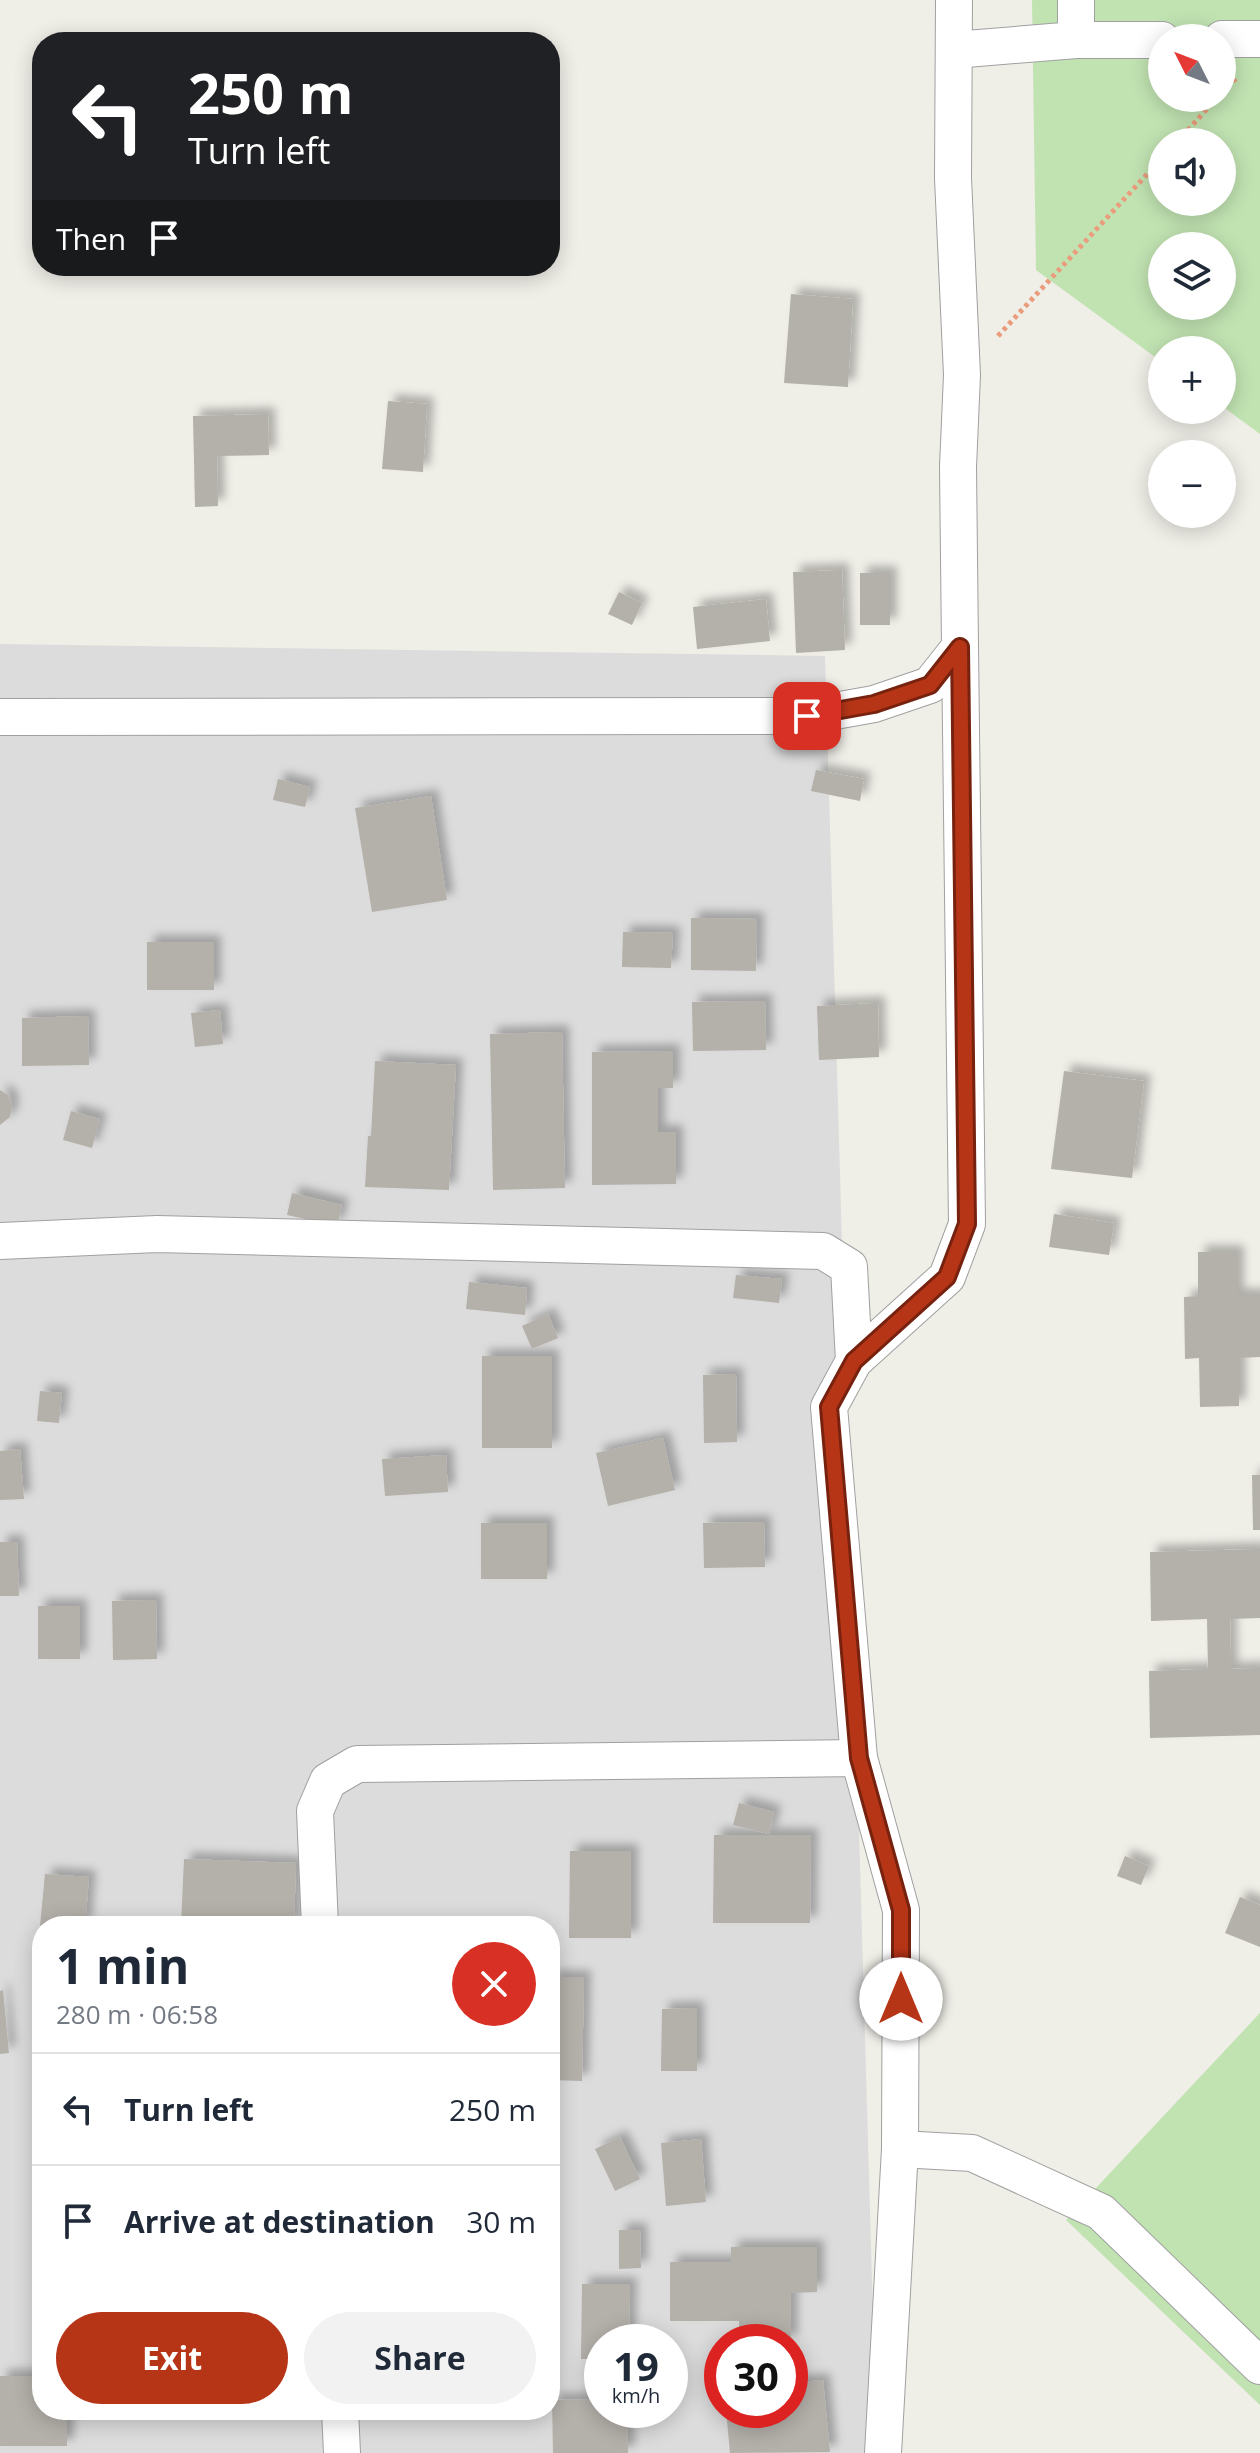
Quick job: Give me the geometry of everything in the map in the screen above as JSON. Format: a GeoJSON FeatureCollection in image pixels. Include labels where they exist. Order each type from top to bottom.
{"type":"FeatureCollection","features":[{"type":"Feature","properties":{"kind":"street"},"geometry":{"type":"LineString","coordinates":[[883,2453],[900,2149],[901,1910],[859,1758],[829,1407],[854,1361],[947,1277],[967,1224],[958,467],[962,375],[953,178],[954,0]]}},
{"type":"Feature","properties":{"kind":"street"},"geometry":{"type":"LineString","coordinates":[[1076,0],[1076,40]]}},
{"type":"Feature","properties":{"kind":"street"},"geometry":{"type":"LineString","coordinates":[[1236,39],[1260,39]]}},
{"type":"Feature","properties":{"kind":"street"},"geometry":{"type":"LineString","coordinates":[[954,50],[1076,40],[1148,40]]}},
{"type":"Feature","properties":{"kind":"street"},"geometry":{"type":"LineString","coordinates":[[0,717],[807,716],[874,704],[930,685],[960,647]]}},
{"type":"Feature","properties":{"kind":"street"},"geometry":{"type":"LineString","coordinates":[[0,1241],[157,1234],[823,1251],[849,1267],[854,1361]]}},
{"type":"Feature","properties":{"kind":"street"},"geometry":{"type":"LineString","coordinates":[[320,1916],[315,1811],[328,1781],[357,1764],[859,1758]]}},
{"type":"Feature","properties":{"kind":"street"},"geometry":{"type":"LineString","coordinates":[[900,2149],[972,2153],[1101,2212],[1260,2366]]}},
{"type":"Feature","properties":{"kind":"street"},"geometry":{"type":"LineString","coordinates":[[340,2420],[342,2453]]}},
{"type":"Feature","properties":{"kind":"path"},"geometry":{"type":"LineString","coordinates":[[1190,128],[1204,112]]}},
{"type":"Feature","properties":{"kind":"path"},"geometry":{"type":"LineString","coordinates":[[962,375],[1148,173]]}},
{"type":"Feature","properties":{"kind":"shaded area"},"geometry":{"type":"Polygon","coordinates":[[[0,644],[825,656],[877,2453],[0,2453],[0,644]]]}},
{"type":"Feature","properties":{"kind":"green space"},"geometry":{"type":"Polygon","coordinates":[[[1032,0],[1260,0],[1260,434],[1236,416],[1236,336],[1148,336],[1148,352],[1036,270],[1032,0]]]}},
{"type":"Feature","properties":{"kind":"green space"},"geometry":{"type":"Polygon","coordinates":[[[1260,2013],[1260,2405],[1066,2220],[1260,2013]]]}},
{"type":"Feature","properties":{"kind":"building"},"geometry":{"type":"Polygon","coordinates":[[[791,294],[853,299],[848,387],[784,383],[791,294]]]}},
{"type":"Feature","properties":{"kind":"building"},"geometry":{"type":"Polygon","coordinates":[[[388,401],[427,404],[423,472],[382,469],[388,401]]]}},
{"type":"Feature","properties":{"kind":"building"},"geometry":{"type":"Polygon","coordinates":[[[268,414],[269,455],[217,456],[218,506],[195,507],[193,416],[268,414]]]}},
{"type":"Feature","properties":{"kind":"building"},"geometry":{"type":"Polygon","coordinates":[[[842,570],[845,650],[796,653],[793,572],[842,570]]]}},
{"type":"Feature","properties":{"kind":"building"},"geometry":{"type":"Polygon","coordinates":[[[860,573],[890,573],[890,625],[860,625],[860,573]]]}},
{"type":"Feature","properties":{"kind":"building"},"geometry":{"type":"Polygon","coordinates":[[[619,592],[642,603],[632,625],[608,614],[619,592]]]}},
{"type":"Feature","properties":{"kind":"building"},"geometry":{"type":"Polygon","coordinates":[[[766,599],[770,641],[697,649],[693,607],[766,599]]]}},
{"type":"Feature","properties":{"kind":"building"},"geometry":{"type":"Polygon","coordinates":[[[816,770],[864,779],[860,801],[811,791],[816,770]]]}},
{"type":"Feature","properties":{"kind":"building"},"geometry":{"type":"Polygon","coordinates":[[[278,779],[310,787],[305,807],[273,800],[278,779]]]}},
{"type":"Feature","properties":{"kind":"building"},"geometry":{"type":"Polygon","coordinates":[[[431,796],[447,900],[372,912],[355,808],[431,796]]]}},
{"type":"Feature","properties":{"kind":"building"},"geometry":{"type":"Polygon","coordinates":[[[691,918],[757,919],[756,971],[691,970],[691,918]]]}},
{"type":"Feature","properties":{"kind":"building"},"geometry":{"type":"Polygon","coordinates":[[[623,932],[673,933],[671,968],[622,967],[623,932]]]}},
{"type":"Feature","properties":{"kind":"building"},"geometry":{"type":"Polygon","coordinates":[[[147,942],[214,942],[214,990],[147,990],[147,942]]]}},
{"type":"Feature","properties":{"kind":"building"},"geometry":{"type":"Polygon","coordinates":[[[765,1001],[766,1050],[693,1051],[692,1002],[765,1001]]]}},
{"type":"Feature","properties":{"kind":"building"},"geometry":{"type":"Polygon","coordinates":[[[878,1003],[879,1057],[819,1060],[817,1006],[878,1003]]]}},
{"type":"Feature","properties":{"kind":"building"},"geometry":{"type":"Polygon","coordinates":[[[220,1010],[223,1044],[195,1047],[191,1013],[220,1010]]]}},
{"type":"Feature","properties":{"kind":"building"},"geometry":{"type":"Polygon","coordinates":[[[88,1016],[89,1065],[22,1066],[22,1018],[88,1016]]]}},
{"type":"Feature","properties":{"kind":"building"},"geometry":{"type":"Polygon","coordinates":[[[562,1032],[565,1188],[493,1190],[490,1034],[562,1032]]]}},
{"type":"Feature","properties":{"kind":"building"},"geometry":{"type":"Polygon","coordinates":[[[673,1051],[673,1088],[658,1088],[658,1132],[676,1132],[676,1184],[592,1185],[592,1052],[673,1051]]]}},
{"type":"Feature","properties":{"kind":"building"},"geometry":{"type":"Polygon","coordinates":[[[375,1061],[456,1065],[449,1190],[365,1187],[375,1061]]]}},
{"type":"Feature","properties":{"kind":"building"},"geometry":{"type":"Polygon","coordinates":[[[1064,1071],[1144,1081],[1132,1178],[1051,1169],[1064,1071]]]}},
{"type":"Feature","properties":{"kind":"building"},"geometry":{"type":"Polygon","coordinates":[[[0,1090],[8,1095],[12,1105],[10,1117],[0,1125],[0,1090]]]}},
{"type":"Feature","properties":{"kind":"building"},"geometry":{"type":"Polygon","coordinates":[[[71,1111],[100,1119],[92,1148],[63,1140],[71,1111]]]}},
{"type":"Feature","properties":{"kind":"building"},"geometry":{"type":"Polygon","coordinates":[[[292,1193],[342,1205],[337,1226],[287,1215],[292,1193]]]}},
{"type":"Feature","properties":{"kind":"building"},"geometry":{"type":"Polygon","coordinates":[[[1054,1214],[1114,1223],[1109,1255],[1049,1247],[1054,1214]]]}},
{"type":"Feature","properties":{"kind":"building"},"geometry":{"type":"Polygon","coordinates":[[[1198,1252],[1237,1252],[1237,1295],[1260,1295],[1260,1357],[1239,1358],[1239,1406],[1200,1407],[1199,1358],[1185,1359],[1184,1297],[1198,1296],[1198,1252]]]}},
{"type":"Feature","properties":{"kind":"building"},"geometry":{"type":"Polygon","coordinates":[[[736,1275],[782,1279],[779,1303],[733,1298],[736,1275]]]}},
{"type":"Feature","properties":{"kind":"building"},"geometry":{"type":"Polygon","coordinates":[[[469,1282],[527,1288],[525,1315],[466,1309],[469,1282]]]}},
{"type":"Feature","properties":{"kind":"building"},"geometry":{"type":"Polygon","coordinates":[[[548,1314],[558,1338],[532,1349],[522,1326],[548,1314]]]}},
{"type":"Feature","properties":{"kind":"building"},"geometry":{"type":"Polygon","coordinates":[[[482,1356],[552,1356],[552,1448],[482,1448],[482,1356]]]}},
{"type":"Feature","properties":{"kind":"building"},"geometry":{"type":"Polygon","coordinates":[[[736,1374],[737,1442],[704,1443],[703,1375],[736,1374]]]}},
{"type":"Feature","properties":{"kind":"building"},"geometry":{"type":"Polygon","coordinates":[[[40,1391],[62,1393],[59,1423],[37,1421],[40,1391]]]}},
{"type":"Feature","properties":{"kind":"building"},"geometry":{"type":"Polygon","coordinates":[[[663,1438],[675,1490],[608,1506],[596,1453],[663,1438]]]}},
{"type":"Feature","properties":{"kind":"building"},"geometry":{"type":"Polygon","coordinates":[[[20,1449],[24,1499],[0,1500],[0,1451],[20,1449]]]}},
{"type":"Feature","properties":{"kind":"building"},"geometry":{"type":"Polygon","coordinates":[[[446,1455],[448,1492],[385,1496],[382,1459],[446,1455]]]}},
{"type":"Feature","properties":{"kind":"building"},"geometry":{"type":"Polygon","coordinates":[[[1252,1475],[1260,1475],[1260,1530],[1253,1530],[1252,1475]]]}},
{"type":"Feature","properties":{"kind":"building"},"geometry":{"type":"Polygon","coordinates":[[[764,1522],[765,1567],[704,1568],[703,1523],[764,1522]]]}},
{"type":"Feature","properties":{"kind":"building"},"geometry":{"type":"Polygon","coordinates":[[[481,1523],[547,1523],[547,1579],[481,1579],[481,1523]]]}},
{"type":"Feature","properties":{"kind":"building"},"geometry":{"type":"Polygon","coordinates":[[[0,1542],[17,1542],[19,1596],[0,1596],[0,1542]]]}},
{"type":"Feature","properties":{"kind":"building"},"geometry":{"type":"Polygon","coordinates":[[[1260,1549],[1260,1618],[1230,1619],[1231,1669],[1260,1668],[1260,1735],[1150,1738],[1149,1671],[1208,1669],[1207,1619],[1151,1621],[1150,1552],[1260,1549]]]}},
{"type":"Feature","properties":{"kind":"building"},"geometry":{"type":"Polygon","coordinates":[[[156,1600],[157,1659],[113,1660],[112,1601],[156,1600]]]}},
{"type":"Feature","properties":{"kind":"building"},"geometry":{"type":"Polygon","coordinates":[[[38,1606],[80,1606],[80,1659],[38,1659],[38,1606]]]}},
{"type":"Feature","properties":{"kind":"building"},"geometry":{"type":"Polygon","coordinates":[[[739,1803],[774,1812],[769,1834],[733,1825],[739,1803]]]}},
{"type":"Feature","properties":{"kind":"building"},"geometry":{"type":"Polygon","coordinates":[[[714,1835],[811,1835],[810,1923],[713,1923],[714,1835]]]}},
{"type":"Feature","properties":{"kind":"building"},"geometry":{"type":"Polygon","coordinates":[[[570,1851],[631,1851],[631,1938],[569,1938],[570,1851]]]}},
{"type":"Feature","properties":{"kind":"building"},"geometry":{"type":"Polygon","coordinates":[[[1125,1856],[1149,1866],[1141,1885],[1117,1876],[1125,1856]]]}},
{"type":"Feature","properties":{"kind":"building"},"geometry":{"type":"Polygon","coordinates":[[[184,1859],[296,1863],[294,1916],[181,1916],[184,1859]]]}},
{"type":"Feature","properties":{"kind":"building"},"geometry":{"type":"Polygon","coordinates":[[[45,1874],[89,1877],[86,1916],[41,1916],[45,1874]]]}},
{"type":"Feature","properties":{"kind":"building"},"geometry":{"type":"Polygon","coordinates":[[[1240,1897],[1260,1905],[1260,1947],[1225,1933],[1240,1897]]]}},
{"type":"Feature","properties":{"kind":"building"},"geometry":{"type":"Polygon","coordinates":[[[560,1977],[584,1977],[582,2081],[560,2080],[560,1977]]]}},
{"type":"Feature","properties":{"kind":"building"},"geometry":{"type":"Polygon","coordinates":[[[3,1990],[9,2053],[0,2054],[0,1991],[3,1990]]]}},
{"type":"Feature","properties":{"kind":"building"},"geometry":{"type":"Polygon","coordinates":[[[697,2008],[697,2071],[661,2071],[662,2009],[697,2008]]]}},
{"type":"Feature","properties":{"kind":"building"},"geometry":{"type":"Polygon","coordinates":[[[620,2137],[640,2179],[615,2191],[595,2149],[620,2137]]]}},
{"type":"Feature","properties":{"kind":"building"},"geometry":{"type":"Polygon","coordinates":[[[701,2139],[706,2202],[666,2206],[661,2143],[701,2139]]]}},
{"type":"Feature","properties":{"kind":"building"},"geometry":{"type":"Polygon","coordinates":[[[619,2230],[640,2230],[641,2268],[619,2269],[619,2230]]]}},
{"type":"Feature","properties":{"kind":"building"},"geometry":{"type":"Polygon","coordinates":[[[731,2247],[817,2247],[817,2292],[791,2293],[791,2324],[670,2321],[670,2262],[731,2262],[731,2247]]]}},
{"type":"Feature","properties":{"kind":"building"},"geometry":{"type":"Polygon","coordinates":[[[582,2284],[630,2284],[629,2324],[584,2324],[584,2359],[581,2359],[582,2284]]]}},
{"type":"Feature","properties":{"kind":"building"},"geometry":{"type":"Polygon","coordinates":[[[0,2376],[32,2376],[32,2420],[67,2420],[67,2446],[0,2446],[0,2376]]]}},
{"type":"Feature","properties":{"kind":"building"},"geometry":{"type":"Polygon","coordinates":[[[823,2380],[830,2452],[730,2453],[728,2428],[808,2428],[808,2381],[823,2380]]]}},
{"type":"Feature","properties":{"kind":"building"},"geometry":{"type":"Polygon","coordinates":[[[584,2399],[584,2428],[627,2428],[628,2453],[553,2453],[552,2420],[560,2420],[560,2400],[584,2399]]]}},
{"type":"Feature","properties":{"kind":"route"},"geometry":{"type":"LineString","coordinates":[[807,716],[874,704],[930,685],[960,647],[967,1224],[947,1277],[854,1361],[829,1407],[859,1758],[901,1910],[901,1999]]}}]}
